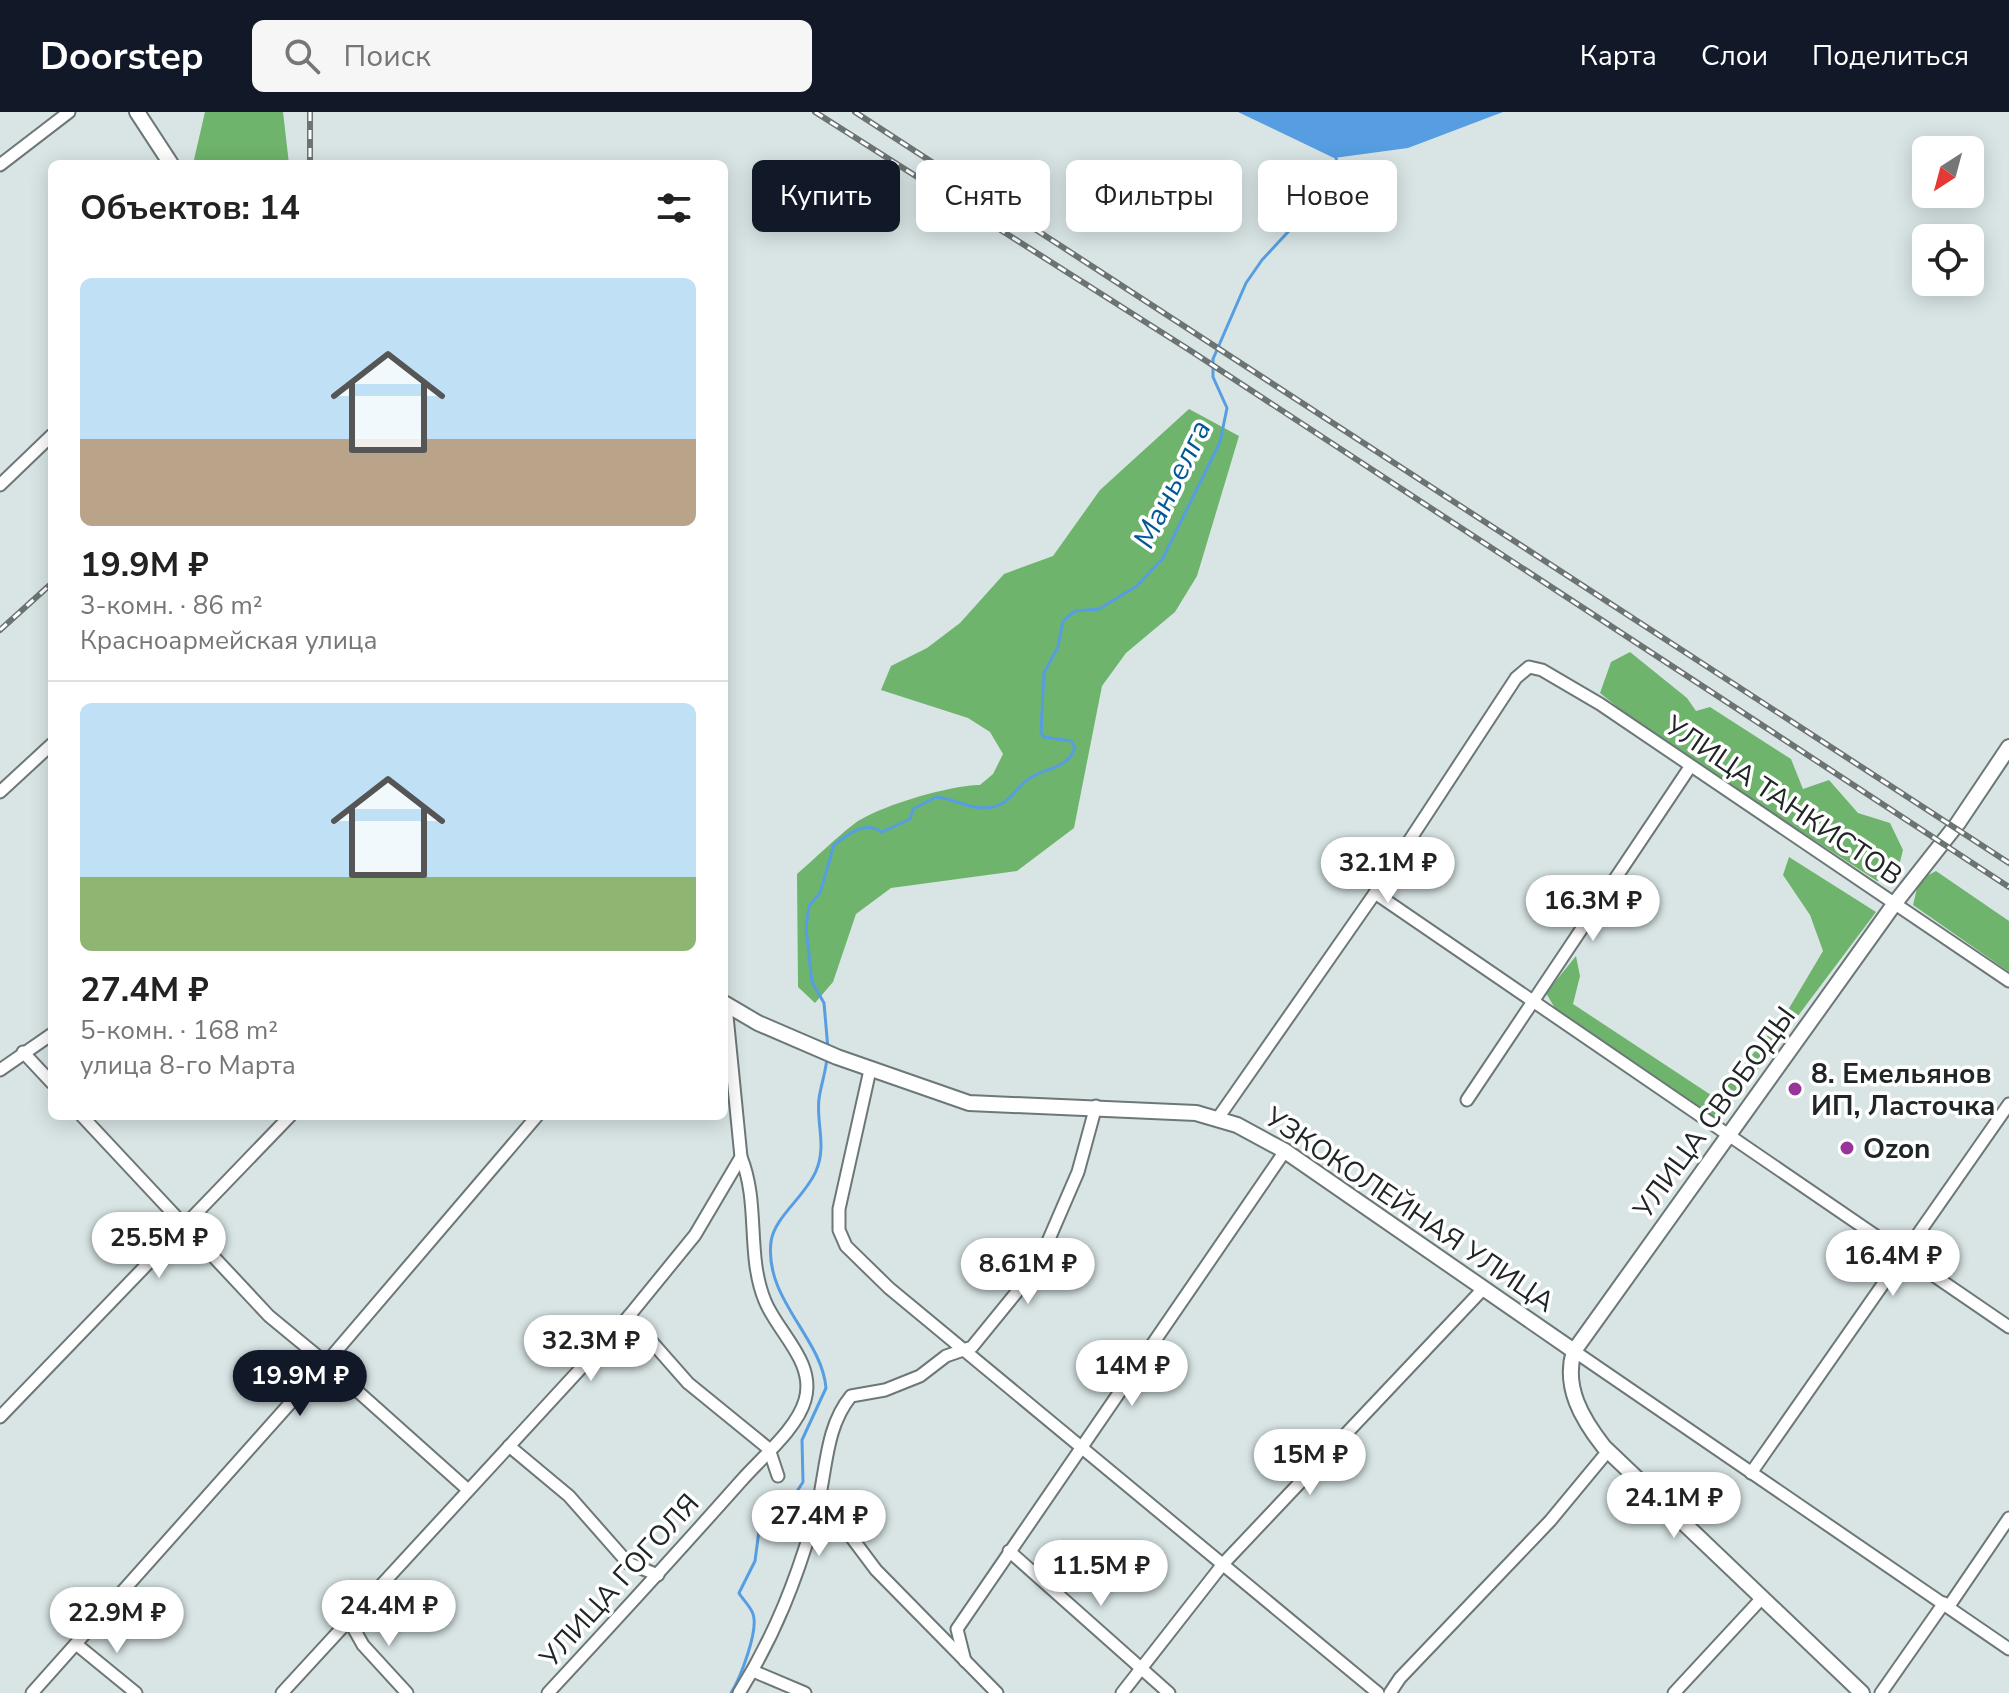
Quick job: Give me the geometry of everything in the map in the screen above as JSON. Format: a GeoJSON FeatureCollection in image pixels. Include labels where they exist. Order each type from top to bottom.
{"type":"FeatureCollection","features":[{"type":"Feature","properties":{"kind":"street"},"geometry":{"type":"LineString","coordinates":[[0,165],[69,112]]}},
{"type":"Feature","properties":{"kind":"street"},"geometry":{"type":"LineString","coordinates":[[137,112],[168,160]]}},
{"type":"Feature","properties":{"kind":"street"},"geometry":{"type":"LineString","coordinates":[[0,485],[48,439]]}},
{"type":"Feature","properties":{"kind":"street","name":"УЛИЦА ТАНКИСТОВ"},"geometry":{"type":"LineString","coordinates":[[1375,893],[1516,678],[1529,667],[1573,687],[2009,981]]}},
{"type":"Feature","properties":{"kind":"street","name":"УЛИЦА СВОБОДЫ"},"geometry":{"type":"LineString","coordinates":[[1574,1351],[1895,903],[1958,823],[2009,747]]}},
{"type":"Feature","properties":{"kind":"street"},"geometry":{"type":"LineString","coordinates":[[0,792],[48,748]]}},
{"type":"Feature","properties":{"kind":"street"},"geometry":{"type":"LineString","coordinates":[[1467,1100],[1690,767]]}},
{"type":"Feature","properties":{"kind":"street"},"geometry":{"type":"LineString","coordinates":[[1218,1118],[1375,893],[2009,1327]]}},
{"type":"Feature","properties":{"kind":"street","name":"УЗКОКОЛЕЙНАЯ УЛИЦА"},"geometry":{"type":"LineString","coordinates":[[728,1005],[837,1057],[969,1103],[1096,1106],[1218,1118],[1285,1151],[1574,1351]]}},
{"type":"Feature","properties":{"kind":"street","name":"УЛИЦА ГОГОЛЯ"},"geometry":{"type":"LineString","coordinates":[[548,1693],[658,1575],[769,1449],[805,1402],[808,1384],[796,1351],[765,1301],[755,1259],[750,1180],[741,1157],[728,1033]]}},
{"type":"Feature","properties":{"kind":"street"},"geometry":{"type":"LineString","coordinates":[[0,1070],[48,1036]]}},
{"type":"Feature","properties":{"kind":"street"},"geometry":{"type":"LineString","coordinates":[[23,1052],[48,1079]]}},
{"type":"Feature","properties":{"kind":"street"},"geometry":{"type":"LineString","coordinates":[[870,1070],[839,1209],[839,1230],[857,1259],[1378,1693]]}},
{"type":"Feature","properties":{"kind":"street"},"geometry":{"type":"LineString","coordinates":[[1751,1473],[2009,1104]]}},
{"type":"Feature","properties":{"kind":"street"},"geometry":{"type":"LineString","coordinates":[[739,1693],[776,1631],[839,1411],[851,1396],[885,1390],[920,1376],[946,1356],[965,1352],[1016,1293],[1046,1246],[1078,1172],[1096,1106]]}},
{"type":"Feature","properties":{"kind":"street"},"geometry":{"type":"LineString","coordinates":[[86,1120],[269,1316],[467,1489]]}},
{"type":"Feature","properties":{"kind":"street"},"geometry":{"type":"LineString","coordinates":[[0,1417],[187,1227],[286,1120]]}},
{"type":"Feature","properties":{"kind":"street"},"geometry":{"type":"LineString","coordinates":[[32,1693],[326,1363],[534,1120]]}},
{"type":"Feature","properties":{"kind":"street"},"geometry":{"type":"LineString","coordinates":[[965,1661],[957,1629],[1285,1151]]}},
{"type":"Feature","properties":{"kind":"street"},"geometry":{"type":"LineString","coordinates":[[282,1693],[629,1316],[695,1235],[741,1157]]}},
{"type":"Feature","properties":{"kind":"street"},"geometry":{"type":"LineString","coordinates":[[1122,1693],[1223,1564],[1483,1289]]}},
{"type":"Feature","properties":{"kind":"street"},"geometry":{"type":"LineString","coordinates":[[629,1316],[688,1383],[769,1449],[778,1476]]}},
{"type":"Feature","properties":{"kind":"street"},"geometry":{"type":"LineString","coordinates":[[1862,1693],[1608,1451],[1587,1425],[1576,1403],[1570,1379],[1574,1351],[2009,1649]]}},
{"type":"Feature","properties":{"kind":"street"},"geometry":{"type":"LineString","coordinates":[[509,1446],[569,1496],[628,1563],[658,1575]]}},
{"type":"Feature","properties":{"kind":"street"},"geometry":{"type":"LineString","coordinates":[[1390,1693],[1400,1678],[1550,1521],[1608,1451]]}},
{"type":"Feature","properties":{"kind":"street"},"geometry":{"type":"LineString","coordinates":[[810,1510],[834,1514],[876,1570],[997,1693]]}},
{"type":"Feature","properties":{"kind":"street"},"geometry":{"type":"LineString","coordinates":[[1881,1693],[2009,1518]]}},
{"type":"Feature","properties":{"kind":"street"},"geometry":{"type":"LineString","coordinates":[[1009,1551],[1169,1693]]}},
{"type":"Feature","properties":{"kind":"street"},"geometry":{"type":"LineString","coordinates":[[1674,1693],[1762,1598]]}},
{"type":"Feature","properties":{"kind":"street"},"geometry":{"type":"LineString","coordinates":[[349,1620],[363,1645],[407,1693]]}},
{"type":"Feature","properties":{"kind":"street"},"geometry":{"type":"LineString","coordinates":[[76,1644],[136,1693]]}},
{"type":"Feature","properties":{"kind":"street"},"geometry":{"type":"LineString","coordinates":[[753,1671],[805,1693]]}},
{"type":"Feature","properties":{"kind":"green space"},"geometry":{"type":"Polygon","coordinates":[[[205,112],[283,112],[289,160],[194,160],[205,112]]]}},
{"type":"Feature","properties":{"kind":"green space"},"geometry":{"type":"Polygon","coordinates":[[[1189,409],[1239,436],[1197,576],[1175,612],[1126,653],[1102,686],[1074,828],[1017,871],[891,888],[856,914],[833,982],[815,1003],[798,987],[797,874],[865,817],[915,798],[980,785],[993,774],[1003,754],[990,732],[968,718],[881,690],[891,666],[927,648],[960,623],[1004,574],[1053,556],[1100,490],[1189,409]]]}},
{"type":"Feature","properties":{"kind":"green space"},"geometry":{"type":"Polygon","coordinates":[[[1630,652],[1687,698],[1696,711],[1710,707],[1791,759],[1803,789],[1829,780],[1858,813],[1890,823],[1903,850],[1897,874],[1877,881],[1647,731],[1600,693],[1611,662],[1630,652]]]}},
{"type":"Feature","properties":{"kind":"green space"},"geometry":{"type":"Polygon","coordinates":[[[1789,857],[1876,912],[1719,1121],[1556,1010],[1546,993],[1576,956],[1580,976],[1573,1004],[1717,1099],[1788,1010],[1823,951],[1810,915],[1783,875],[1789,857]]]}},
{"type":"Feature","properties":{"kind":"green space"},"geometry":{"type":"Polygon","coordinates":[[[1936,871],[2009,921],[2009,972],[1913,905],[1919,880],[1936,871]]]}},
{"type":"Feature","properties":{"kind":"water"},"geometry":{"type":"Polygon","coordinates":[[[1238,112],[1503,112],[1408,148],[1334,158],[1238,112]]]}},
{"type":"Feature","properties":{"kind":"waterway","name":"Маньелга"},"geometry":{"type":"LineString","coordinates":[[828,1049],[824,1003],[812,982],[806,928],[809,906],[820,893],[834,845],[857,830],[869,827],[882,832],[910,819],[913,809],[936,797],[979,808],[993,807],[1010,797],[1036,774],[1068,760],[1075,747],[1071,741],[1044,737],[1041,732],[1044,673],[1058,647],[1063,621],[1075,611],[1099,609],[1137,586],[1163,558],[1220,442],[1227,408],[1213,377],[1213,359],[1246,283],[1262,260],[1300,219],[1325,213],[1341,194],[1343,186],[1335,154]]}},
{"type":"Feature","properties":{"kind":"waterway","name":"Маньелга"},"geometry":{"type":"LineString","coordinates":[[731,1693],[753,1631],[753,1614],[739,1593],[755,1561],[760,1523],[794,1496],[803,1482],[802,1440],[826,1388],[815,1352],[776,1282],[771,1263],[771,1242],[778,1224],[811,1180],[819,1162],[819,1099],[827,1057]]}},
{"type":"Feature","properties":{"kind":"railway"},"geometry":{"type":"LineString","coordinates":[[310,112],[310,160]]}},
{"type":"Feature","properties":{"kind":"railway"},"geometry":{"type":"LineString","coordinates":[[815,112],[1191,351],[2009,887]]}},
{"type":"Feature","properties":{"kind":"railway"},"geometry":{"type":"LineString","coordinates":[[855,112],[2009,863]]}},
{"type":"Feature","properties":{"kind":"railway"},"geometry":{"type":"LineString","coordinates":[[0,630],[48,587]]}},
{"type":"Feature","properties":{"kind":"place","name":"8. Емельянов ИП, Ласточка"},"geometry":{"type":"Point","coordinates":[1795,1089]}},
{"type":"Feature","properties":{"kind":"place","name":"Ozon"},"geometry":{"type":"Point","coordinates":[1847,1148]}}]}
